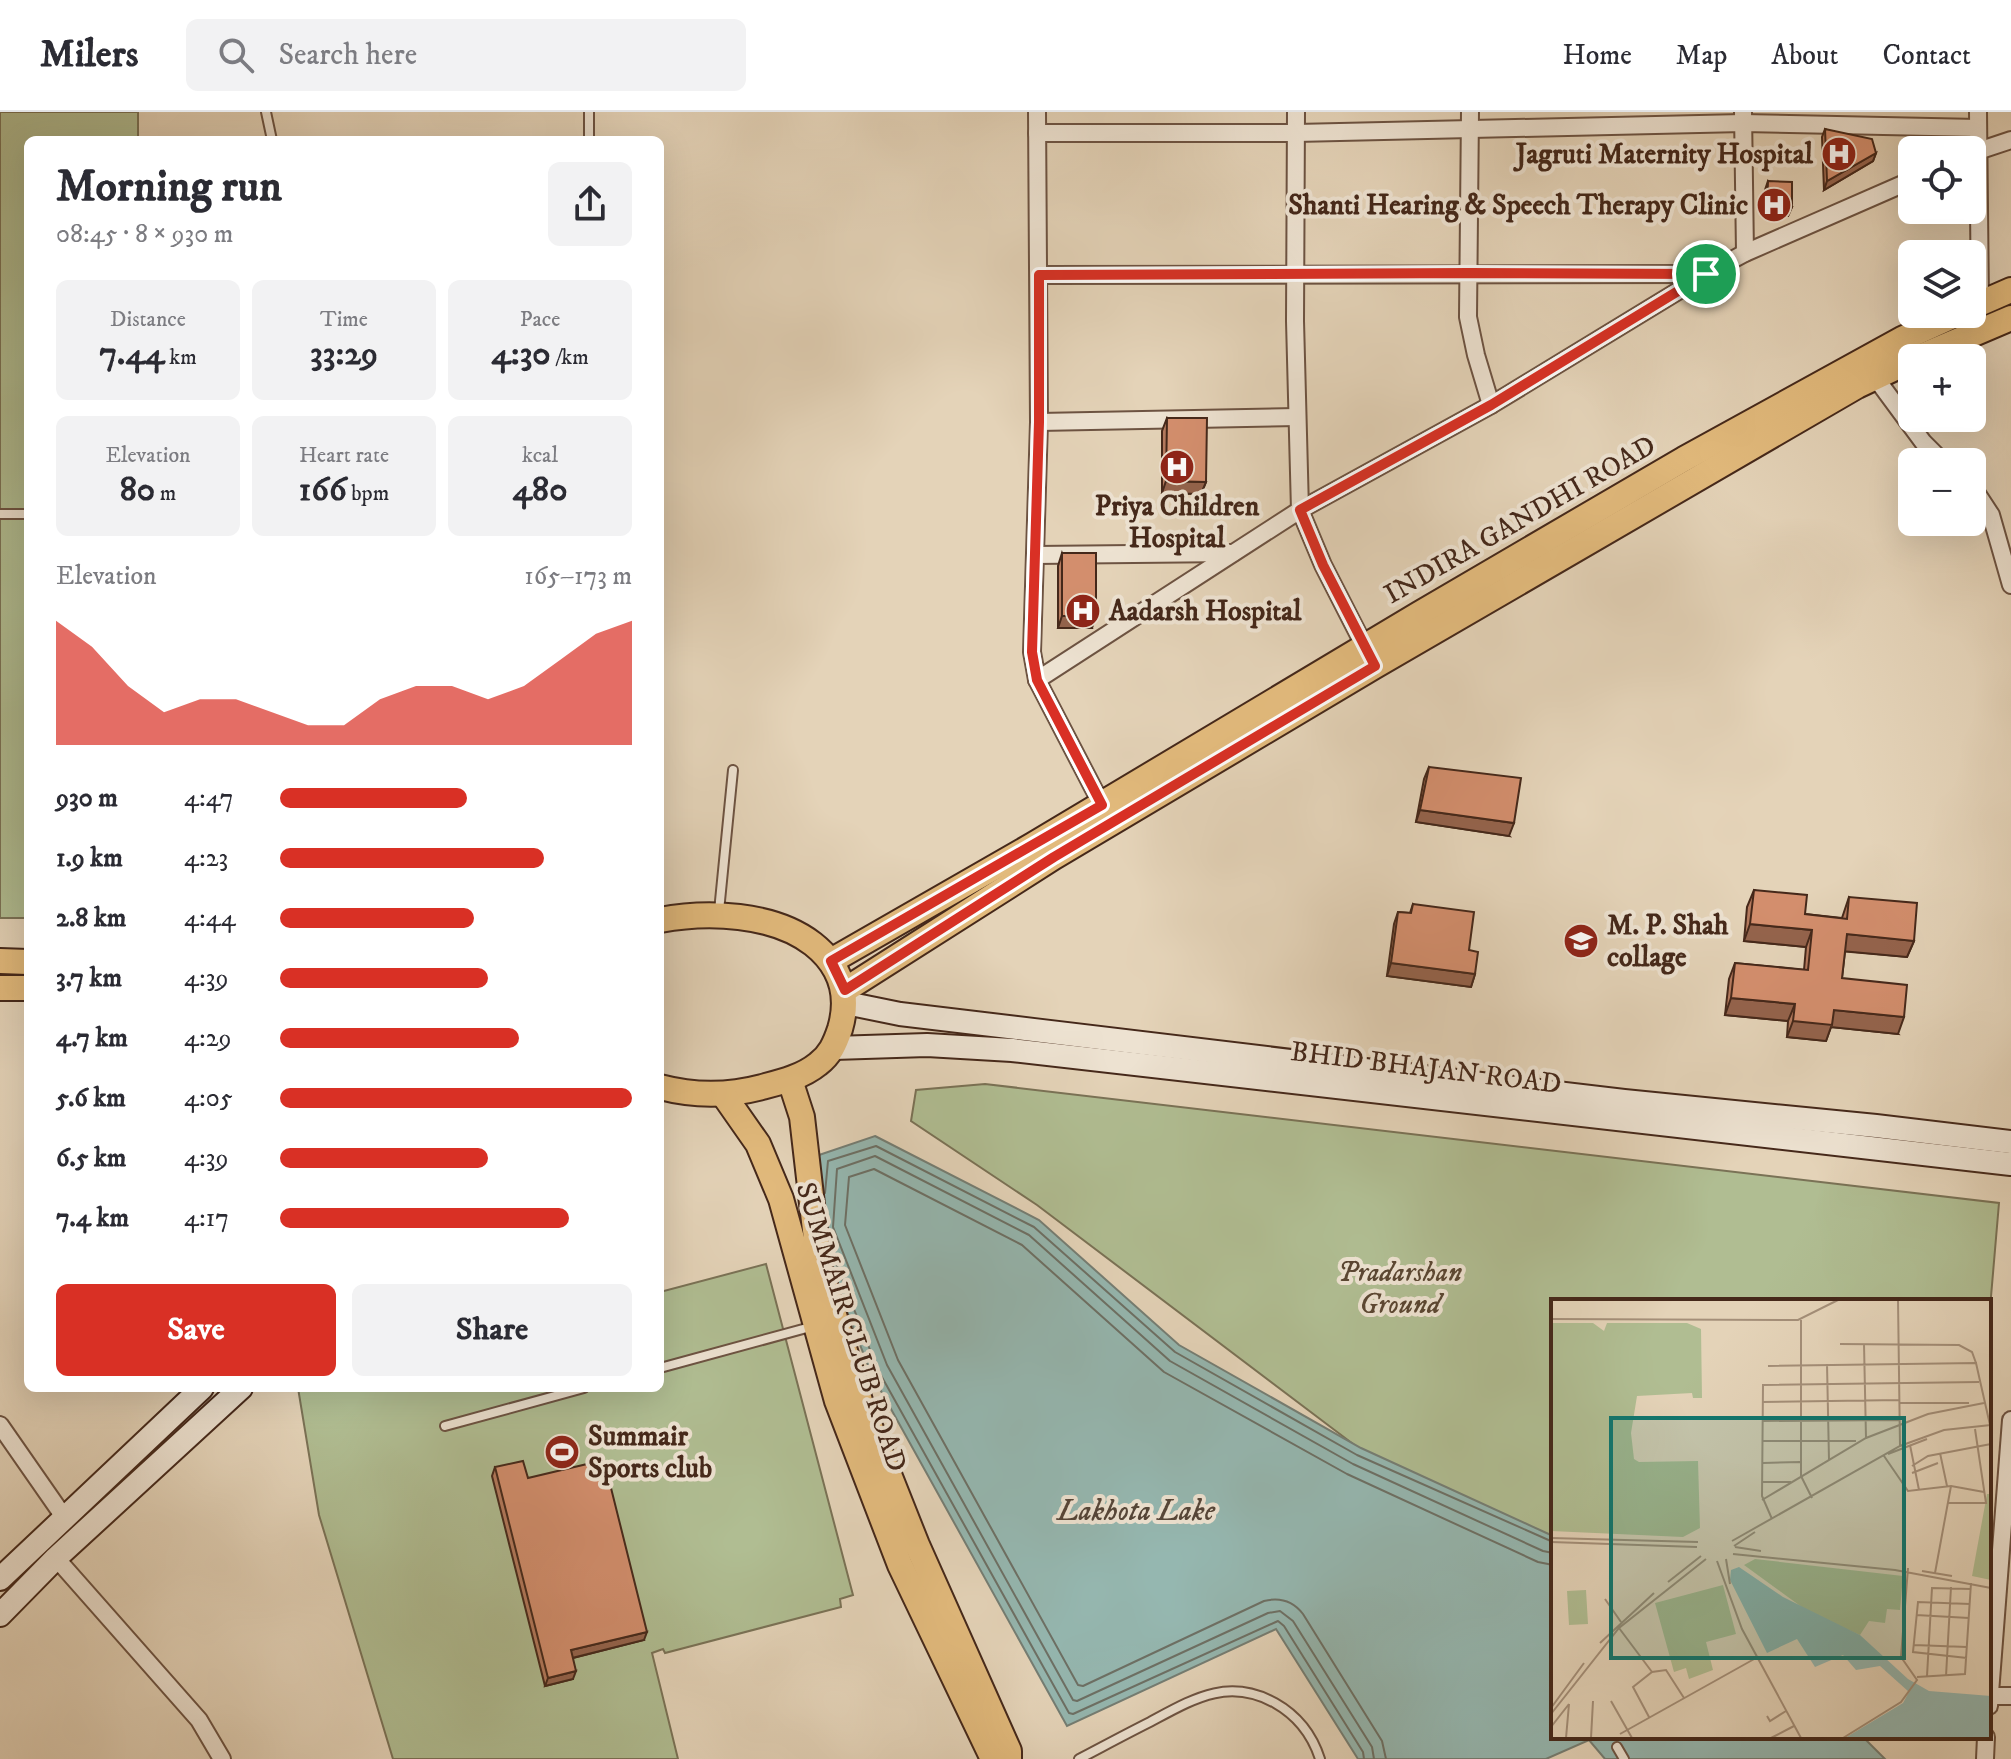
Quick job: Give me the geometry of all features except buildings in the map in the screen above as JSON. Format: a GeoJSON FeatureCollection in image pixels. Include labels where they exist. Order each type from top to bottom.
{"type":"FeatureCollection","features":[{"type":"Feature","properties":{"kind":"main road"},"geometry":{"type":"LineString","coordinates":[[1986,301],[2011,290]]}},
{"type":"Feature","properties":{"kind":"main road","name":"INDIRA GANDHI ROAD"},"geometry":{"type":"LineString","coordinates":[[1950,344],[2011,318]]}},
{"type":"Feature","properties":{"kind":"main road","name":"INDIRA GANDHI ROAD"},"geometry":{"type":"LineString","coordinates":[[846,996],[1054,857],[1370,656],[1796,396],[1926,328]]}},
{"type":"Feature","properties":{"kind":"main road","name":"INDIRA GANDHI ROAD"},"geometry":{"type":"LineString","coordinates":[[831,961],[1102,805],[1898,367]]}},
{"type":"Feature","properties":{"kind":"main road"},"geometry":{"type":"LineString","coordinates":[[664,920],[719,916],[747,918],[788,929],[812,943],[831,961],[846,996],[834,1048],[817,1065],[790,1080],[713,1095],[664,1088]]}},
{"type":"Feature","properties":{"kind":"main road"},"geometry":{"type":"LineString","coordinates":[[0,961],[24,962]]}},
{"type":"Feature","properties":{"kind":"main road"},"geometry":{"type":"LineString","coordinates":[[0,988],[24,988]]}},
{"type":"Feature","properties":{"kind":"main road","name":"BHID BHAJAN ROAD"},"geometry":{"type":"LineString","coordinates":[[846,996],[916,1016],[1577,1095],[2011,1142]]}},
{"type":"Feature","properties":{"kind":"main road","name":"BHID BHAJAN ROAD"},"geometry":{"type":"LineString","coordinates":[[834,1048],[927,1045],[1012,1050],[2011,1164]]}},
{"type":"Feature","properties":{"kind":"main road","name":"SUMMAIR CLUB ROAD"},"geometry":{"type":"LineString","coordinates":[[790,1080],[802,1117],[819,1265],[861,1404],[917,1545],[1009,1751],[1009,1759]]}},
{"type":"Feature","properties":{"kind":"main road","name":"SUMMAIR CLUB ROAD"},"geometry":{"type":"LineString","coordinates":[[723,1094],[758,1144],[781,1199],[837,1401],[900,1565],[993,1759]]}},
{"type":"Feature","properties":{"kind":"main road"},"geometry":{"type":"LineString","coordinates":[[0,1579],[198,1392]]}},
{"type":"Feature","properties":{"kind":"main road"},"geometry":{"type":"LineString","coordinates":[[0,1615],[56,1558],[237,1392]]}},
{"type":"Feature","properties":{"kind":"street"},"geometry":{"type":"LineString","coordinates":[[1037,112],[1039,422],[1032,652],[1037,680],[1102,805]]}},
{"type":"Feature","properties":{"kind":"street"},"geometry":{"type":"LineString","coordinates":[[1296,112],[1295,274],[1300,510],[1323,565],[1370,656]]}},
{"type":"Feature","properties":{"kind":"street"},"geometry":{"type":"LineString","coordinates":[[1037,133],[1296,133],[1469,121],[1743,118],[1978,120]]}},
{"type":"Feature","properties":{"kind":"street"},"geometry":{"type":"LineString","coordinates":[[1743,118],[1745,253]]}},
{"type":"Feature","properties":{"kind":"street"},"geometry":{"type":"LineString","coordinates":[[1469,121],[1468,317],[1491,405]]}},
{"type":"Feature","properties":{"kind":"street"},"geometry":{"type":"LineString","coordinates":[[1986,148],[2011,140]]}},
{"type":"Feature","properties":{"kind":"street"},"geometry":{"type":"LineString","coordinates":[[1037,680],[1300,510],[1491,405],[1706,274],[1745,253],[1898,186]]}},
{"type":"Feature","properties":{"kind":"street"},"geometry":{"type":"LineString","coordinates":[[1039,275],[1706,274]]}},
{"type":"Feature","properties":{"kind":"street"},"geometry":{"type":"LineString","coordinates":[[1875,377],[1929,448]]}},
{"type":"Feature","properties":{"kind":"street"},"geometry":{"type":"LineString","coordinates":[[1039,422],[1297,417]]}},
{"type":"Feature","properties":{"kind":"street"},"geometry":{"type":"LineString","coordinates":[[1986,507],[1991,515],[2011,585]]}},
{"type":"Feature","properties":{"kind":"street"},"geometry":{"type":"LineString","coordinates":[[1035,555],[1236,553]]}},
{"type":"Feature","properties":{"kind":"street"},"geometry":{"type":"LineString","coordinates":[[1991,1683],[2011,1420]]}},
{"type":"Feature","properties":{"kind":"street"},"geometry":{"type":"LineString","coordinates":[[0,1425],[64,1517]]}},
{"type":"Feature","properties":{"kind":"street"},"geometry":{"type":"LineString","coordinates":[[56,1558],[199,1720],[222,1759]]}},
{"type":"Feature","properties":{"kind":"street"},"geometry":{"type":"LineString","coordinates":[[1985,1759],[1986,1739]]}},
{"type":"Feature","properties":{"kind":"lane"},"geometry":{"type":"LineString","coordinates":[[266,112],[271,136]]}},
{"type":"Feature","properties":{"kind":"lane"},"geometry":{"type":"LineString","coordinates":[[589,112],[589,136]]}},
{"type":"Feature","properties":{"kind":"lane"},"geometry":{"type":"LineString","coordinates":[[0,514],[24,514]]}},
{"type":"Feature","properties":{"kind":"lane"},"geometry":{"type":"LineString","coordinates":[[719,916],[733,770]]}},
{"type":"Feature","properties":{"kind":"lane"},"geometry":{"type":"LineString","coordinates":[[664,1367],[815,1326]]}},
{"type":"Feature","properties":{"kind":"lane"},"geometry":{"type":"LineString","coordinates":[[445,1426],[569,1392]]}},
{"type":"Feature","properties":{"kind":"lane"},"geometry":{"type":"LineString","coordinates":[[1079,1759],[1200,1695],[1233,1690],[1263,1697],[1292,1713],[1314,1741],[1320,1759]]}},
{"type":"Feature","properties":{"kind":"lane"},"geometry":{"type":"LineString","coordinates":[[1617,1747],[1624,1759]]}},
{"type":"Feature","properties":{"kind":"green space"},"geometry":{"type":"Polygon","coordinates":[[[0,112],[138,112],[138,136],[24,136],[24,918],[0,918],[0,112]]]}},
{"type":"Feature","properties":{"kind":"green space","name":"Pradarshan Ground"},"geometry":{"type":"Polygon","coordinates":[[[985,1084],[1999,1203],[1991,1299],[1551,1299],[1551,1550],[1361,1450],[1037,1205],[911,1121],[916,1090],[985,1084]]]}},
{"type":"Feature","properties":{"kind":"green space","name":"Summair Sports club"},"geometry":{"type":"Polygon","coordinates":[[[766,1264],[853,1595],[840,1599],[841,1607],[665,1653],[663,1649],[652,1653],[678,1759],[393,1759],[319,1515],[299,1392],[664,1392],[664,1291],[766,1264]]]}},
{"type":"Feature","properties":{"kind":"water","name":"Lakhota Lake"},"geometry":{"type":"Polygon","coordinates":[[[875,1136],[1039,1220],[1179,1345],[1361,1448],[1551,1535],[1551,1739],[1865,1739],[1885,1759],[1605,1759],[1589,1740],[1546,1759],[1358,1759],[1276,1629],[1067,1726],[871,1373],[815,1229],[819,1155],[875,1136]]]}},
{"type":"Feature","properties":{"kind":"place","name":"Jagruti Maternity Hospital"},"geometry":{"type":"Point","coordinates":[1839,154]}},
{"type":"Feature","properties":{"kind":"place","name":"Shanti Hearing & Speech Therapy Clinic"},"geometry":{"type":"Point","coordinates":[1774,205]}},
{"type":"Feature","properties":{"kind":"place","name":"Priya Children Hospital"},"geometry":{"type":"Point","coordinates":[1177,467]}},
{"type":"Feature","properties":{"kind":"place","name":"Aadarsh Hospital"},"geometry":{"type":"Point","coordinates":[1083,611]}},
{"type":"Feature","properties":{"kind":"place","name":"M. P. Shah collage"},"geometry":{"type":"Point","coordinates":[1581,941]}},
{"type":"Feature","properties":{"kind":"place","name":"Summair Sports club"},"geometry":{"type":"Point","coordinates":[562,1452]}},
{"type":"Feature","properties":{"kind":"route"},"geometry":{"type":"LineString","coordinates":[[1706,274],[1491,405],[1300,510],[1310,538],[1375,666],[1054,857],[845,990],[831,961],[1102,805],[1037,680],[1032,652],[1039,422],[1039,275],[1706,274]]}}]}
